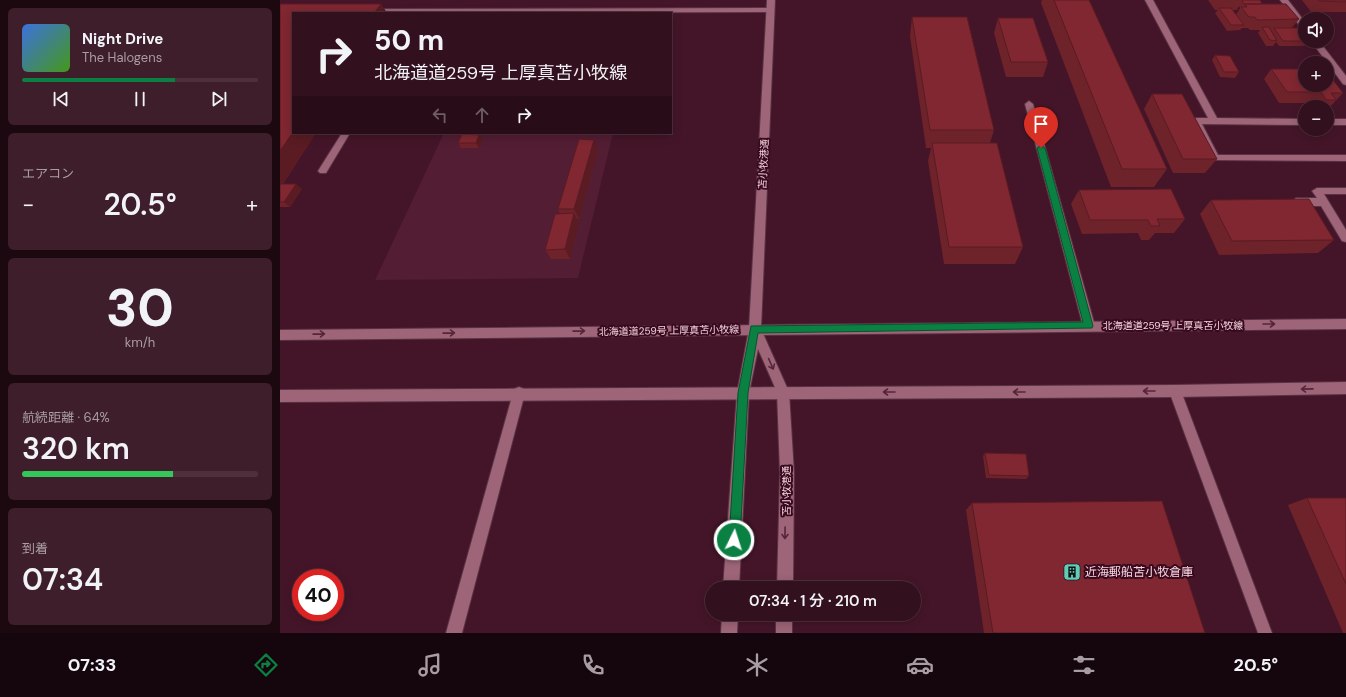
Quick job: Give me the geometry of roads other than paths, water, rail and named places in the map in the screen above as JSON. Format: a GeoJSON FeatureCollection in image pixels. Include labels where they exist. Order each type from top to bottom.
{"type":"FeatureCollection","features":[{"type":"Feature","properties":{"kind":"main road","name":"苫小牧港通"},"geometry":{"type":"LineString","coordinates":[[731,581],[743,393],[755,329],[771,5]]}},
{"type":"Feature","properties":{"kind":"main road","name":"北海道道259号 上厚真苫小牧線"},"geometry":{"type":"LineString","coordinates":[[280,335],[1346,324]]}},
{"type":"Feature","properties":{"kind":"main road","name":"苫小牧港通"},"geometry":{"type":"LineString","coordinates":[[755,329],[783,392],[787,474],[784,581]]}},
{"type":"Feature","properties":{"kind":"main road"},"geometry":{"type":"LineString","coordinates":[[280,396],[519,393],[1175,391],[1346,388]]}},
{"type":"Feature","properties":{"kind":"main road"},"geometry":{"type":"LineString","coordinates":[[454,633],[519,393]]}},
{"type":"Feature","properties":{"kind":"main road"},"geometry":{"type":"LineString","coordinates":[[729,633],[730,621]]}},
{"type":"Feature","properties":{"kind":"main road"},"geometry":{"type":"LineString","coordinates":[[784,621],[784,633]]}},
{"type":"Feature","properties":{"kind":"lane"},"geometry":{"type":"LineString","coordinates":[[1149,0],[1214,122]]}},
{"type":"Feature","properties":{"kind":"lane"},"geometry":{"type":"LineString","coordinates":[[1284,0],[1298,18]]}},
{"type":"Feature","properties":{"kind":"lane"},"geometry":{"type":"LineString","coordinates":[[366,11],[421,12],[771,5]]}},
{"type":"Feature","properties":{"kind":"lane"},"geometry":{"type":"LineString","coordinates":[[1320,48],[1346,82]]}},
{"type":"Feature","properties":{"kind":"lane"},"geometry":{"type":"LineString","coordinates":[[1029,104],[1089,326]]}},
{"type":"Feature","properties":{"kind":"lane"},"geometry":{"type":"LineString","coordinates":[[1298,122],[1196,121],[1215,158],[1346,158]]}},
{"type":"Feature","properties":{"kind":"lane"},"geometry":{"type":"LineString","coordinates":[[1334,122],[1346,122]]}},
{"type":"Feature","properties":{"kind":"lane"},"geometry":{"type":"LineString","coordinates":[[323,171],[345,134]]}},
{"type":"Feature","properties":{"kind":"lane"},"geometry":{"type":"LineString","coordinates":[[1346,191],[1317,191],[1346,238]]}},
{"type":"Feature","properties":{"kind":"lane"},"geometry":{"type":"LineString","coordinates":[[1285,202],[1324,202]]}},
{"type":"Feature","properties":{"kind":"lane"},"geometry":{"type":"LineString","coordinates":[[1175,391],[1265,633]]}},
{"type":"Feature","properties":{"kind":"place","name":"近海郵船苫小牧倉庫"},"geometry":{"type":"Point","coordinates":[1072,572]}}]}
